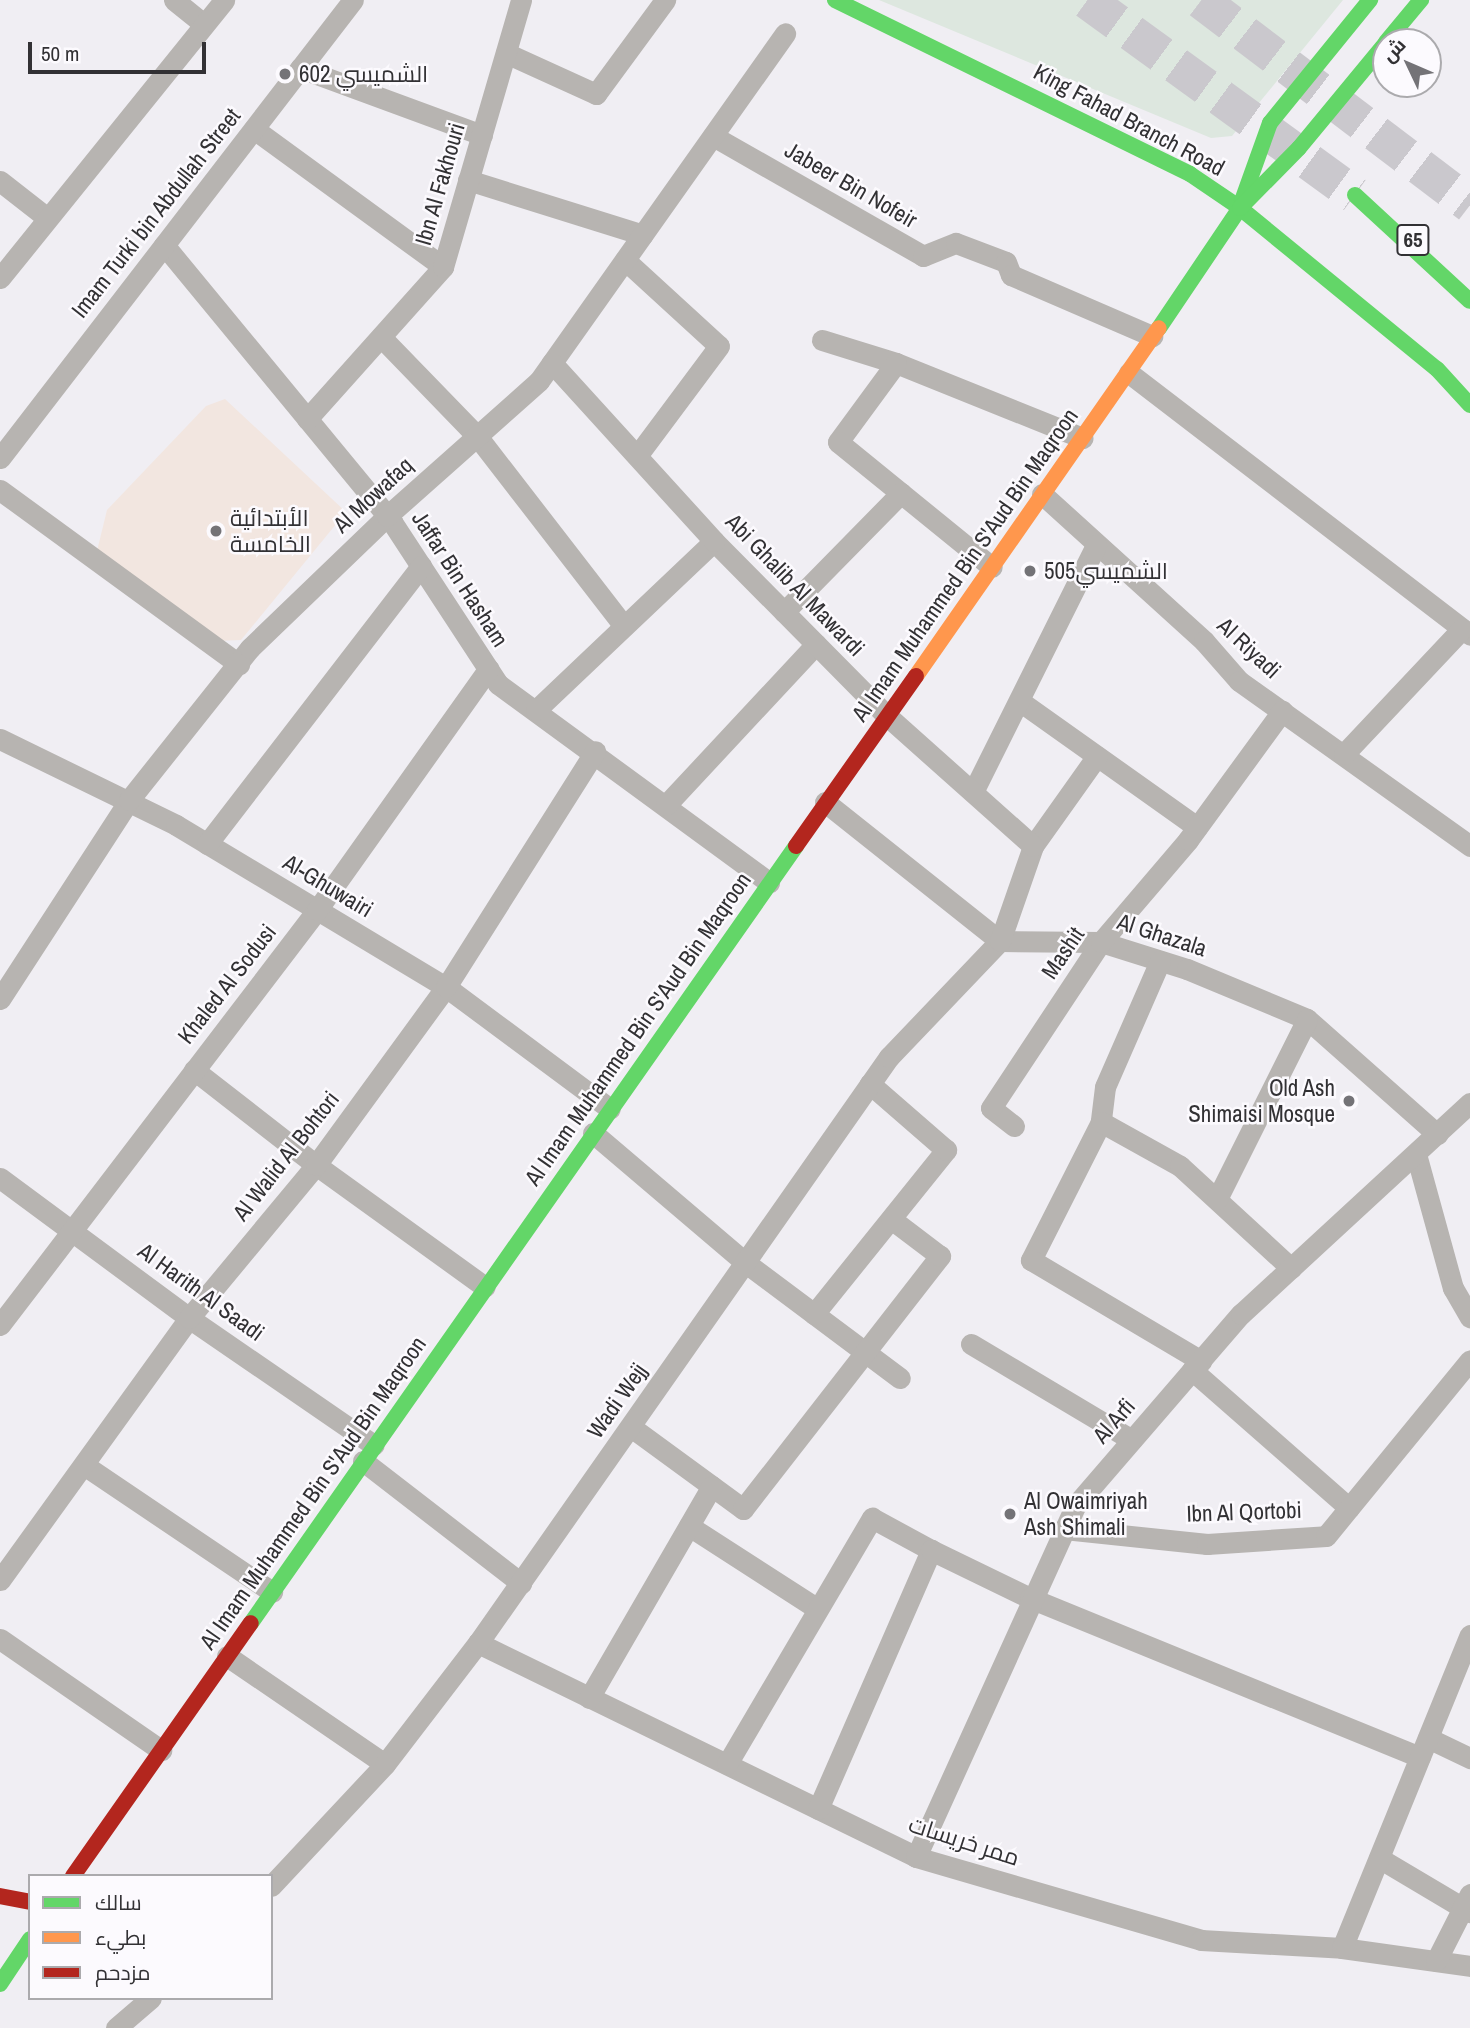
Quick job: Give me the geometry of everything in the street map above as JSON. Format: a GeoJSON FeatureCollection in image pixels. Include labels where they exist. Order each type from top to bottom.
{"type":"FeatureCollection","features":[{"type":"Feature","properties":{"kind":"main road","name":"King Fahad Branch Road"},"geometry":{"type":"LineString","coordinates":[[835,0],[1178,168],[1240,208],[1437,369],[1470,405]]}},
{"type":"Feature","properties":{"kind":"main road","name":"Al Imam Muhammed Bin S'Aud Bin Maqroon"},"geometry":{"type":"LineString","coordinates":[[1240,208],[1270,123],[1370,0]]}},
{"type":"Feature","properties":{"kind":"main road","name":"Al Imam Muhammed Bin S'Aud Bin Maqroon"},"geometry":{"type":"LineString","coordinates":[[1398,28],[1421,0]]}},
{"type":"Feature","properties":{"kind":"main road","name":"Al Imam Muhammed Bin S'Aud Bin Maqroon"},"geometry":{"type":"LineString","coordinates":[[74,1874],[886,715],[1129,373],[1240,208],[1299,148],[1372,59]]}},
{"type":"Feature","properties":{"kind":"main road","name":"65"},"geometry":{"type":"LineString","coordinates":[[1470,285],[1355,195],[1470,301]]}},
{"type":"Feature","properties":{"kind":"main road"},"geometry":{"type":"LineString","coordinates":[[1437,369],[1470,394]]}},
{"type":"Feature","properties":{"kind":"main road"},"geometry":{"type":"LineString","coordinates":[[0,1896],[28,1902]]}},
{"type":"Feature","properties":{"kind":"main road"},"geometry":{"type":"LineString","coordinates":[[0,1984],[28,1942]]}},
{"type":"Feature","properties":{"kind":"street"},"geometry":{"type":"LineString","coordinates":[[174,0],[204,24]]}},
{"type":"Feature","properties":{"kind":"street"},"geometry":{"type":"LineString","coordinates":[[0,278],[46,217],[224,0]]}},
{"type":"Feature","properties":{"kind":"street","name":"Imam Turki bin Abdullah Street"},"geometry":{"type":"LineString","coordinates":[[0,458],[353,0]]}},
{"type":"Feature","properties":{"kind":"street","name":"Ibn Al Fakhouri"},"geometry":{"type":"LineString","coordinates":[[307,419],[443,267],[521,0]]}},
{"type":"Feature","properties":{"kind":"street"},"geometry":{"type":"LineString","coordinates":[[506,53],[596,94],[665,0]]}},
{"type":"Feature","properties":{"kind":"street","name":"Al Mowafaq"},"geometry":{"type":"LineString","coordinates":[[0,999],[129,800],[250,648],[387,516],[539,381],[785,33]]}},
{"type":"Feature","properties":{"kind":"street"},"geometry":{"type":"LineString","coordinates":[[300,68],[482,135]]}},
{"type":"Feature","properties":{"kind":"street"},"geometry":{"type":"LineString","coordinates":[[254,129],[443,267]]}},
{"type":"Feature","properties":{"kind":"street","name":"Jabeer Bin Nofeir"},"geometry":{"type":"LineString","coordinates":[[713,136],[923,256],[956,243],[1006,262],[1011,275],[1152,336]]}},
{"type":"Feature","properties":{"kind":"street"},"geometry":{"type":"LineString","coordinates":[[468,180],[643,235]]}},
{"type":"Feature","properties":{"kind":"street"},"geometry":{"type":"LineString","coordinates":[[0,181],[46,217]]}},
{"type":"Feature","properties":{"kind":"street","name":"Jaffar Bin Hasham"},"geometry":{"type":"LineString","coordinates":[[164,245],[387,516],[498,684],[595,751],[769,882]]}},
{"type":"Feature","properties":{"kind":"street"},"geometry":{"type":"LineString","coordinates":[[625,260],[719,346],[637,456]]}},
{"type":"Feature","properties":{"kind":"street"},"geometry":{"type":"LineString","coordinates":[[381,337],[477,436],[624,626]]}},
{"type":"Feature","properties":{"kind":"street"},"geometry":{"type":"LineString","coordinates":[[822,340],[896,363],[1083,438]]}},
{"type":"Feature","properties":{"kind":"street","name":"Abi Ghalib Al Mawardi"},"geometry":{"type":"LineString","coordinates":[[552,363],[714,541],[886,715],[1033,846]]}},
{"type":"Feature","properties":{"kind":"street"},"geometry":{"type":"LineString","coordinates":[[896,363],[838,442],[992,567]]}},
{"type":"Feature","properties":{"kind":"street"},"geometry":{"type":"LineString","coordinates":[[1129,373],[1466,632],[1344,754]]}},
{"type":"Feature","properties":{"kind":"street"},"geometry":{"type":"LineString","coordinates":[[0,490],[239,664]]}},
{"type":"Feature","properties":{"kind":"street"},"geometry":{"type":"LineString","coordinates":[[784,612],[901,493]]}},
{"type":"Feature","properties":{"kind":"street","name":"Al Riyadi"},"geometry":{"type":"LineString","coordinates":[[1042,494],[1204,641],[1239,681],[1470,846]]}},
{"type":"Feature","properties":{"kind":"street"},"geometry":{"type":"LineString","coordinates":[[536,710],[714,541]]}},
{"type":"Feature","properties":{"kind":"street"},"geometry":{"type":"LineString","coordinates":[[973,792],[1021,702],[1096,545]]}},
{"type":"Feature","properties":{"kind":"street"},"geometry":{"type":"LineString","coordinates":[[207,844],[421,566]]}},
{"type":"Feature","properties":{"kind":"street"},"geometry":{"type":"LineString","coordinates":[[666,805],[816,644]]}},
{"type":"Feature","properties":{"kind":"street","name":"Khaled Al Sodusi"},"geometry":{"type":"LineString","coordinates":[[0,1325],[317,910],[488,668]]}},
{"type":"Feature","properties":{"kind":"street"},"geometry":{"type":"LineString","coordinates":[[1021,702],[1197,827]]}},
{"type":"Feature","properties":{"kind":"street","name":"Mashit"},"geometry":{"type":"LineString","coordinates":[[1014,1126],[991,1108],[1101,942],[1197,827],[1282,710]]}},
{"type":"Feature","properties":{"kind":"street","name":"Al-Ghuwairi"},"geometry":{"type":"LineString","coordinates":[[0,738],[129,800],[446,987],[610,1109]]}},
{"type":"Feature","properties":{"kind":"street","name":"Al Walid Al Bohtori"},"geometry":{"type":"LineString","coordinates":[[0,1580],[189,1318],[316,1165],[446,987],[595,751]]}},
{"type":"Feature","properties":{"kind":"street"},"geometry":{"type":"LineString","coordinates":[[825,802],[1000,941],[1033,846],[1097,756]]}},
{"type":"Feature","properties":{"kind":"street","name":"Al Ghazala"},"geometry":{"type":"LineString","coordinates":[[1000,941],[1101,942],[1160,961],[1307,1019],[1437,1134]]}},
{"type":"Feature","properties":{"kind":"street","name":"Wadi Wejj"},"geometry":{"type":"LineString","coordinates":[[273,1884],[385,1764],[478,1643],[889,1056],[1000,941]]}},
{"type":"Feature","properties":{"kind":"street"},"geometry":{"type":"LineString","coordinates":[[1160,961],[1105,1087],[1101,1122],[1031,1259],[1197,1365],[1349,1508]]}},
{"type":"Feature","properties":{"kind":"street"},"geometry":{"type":"LineString","coordinates":[[1217,1199],[1307,1019]]}},
{"type":"Feature","properties":{"kind":"street"},"geometry":{"type":"LineString","coordinates":[[194,1070],[316,1165],[485,1287]]}},
{"type":"Feature","properties":{"kind":"street"},"geometry":{"type":"LineString","coordinates":[[814,1314],[946,1150],[870,1084]]}},
{"type":"Feature","properties":{"kind":"street","name":"Al Arfi"},"geometry":{"type":"LineString","coordinates":[[916,1857],[1030,1598],[1075,1506],[1241,1314],[1470,1103]]}},
{"type":"Feature","properties":{"kind":"street"},"geometry":{"type":"LineString","coordinates":[[1101,1122],[1180,1166],[1291,1268]]}},
{"type":"Feature","properties":{"kind":"street"},"geometry":{"type":"LineString","coordinates":[[593,1133],[746,1263],[900,1378]]}},
{"type":"Feature","properties":{"kind":"street"},"geometry":{"type":"LineString","coordinates":[[1416,1154],[1453,1288],[1470,1318]]}},
{"type":"Feature","properties":{"kind":"street","name":"Al Harith Al Saadi"},"geometry":{"type":"LineString","coordinates":[[0,1178],[369,1453],[521,1583]]}},
{"type":"Feature","properties":{"kind":"street"},"geometry":{"type":"LineString","coordinates":[[631,1427],[743,1508],[868,1354],[940,1256],[891,1219]]}},
{"type":"Feature","properties":{"kind":"street"},"geometry":{"type":"LineString","coordinates":[[1453,1288],[1470,1272]]}},
{"type":"Feature","properties":{"kind":"street"},"geometry":{"type":"LineString","coordinates":[[971,1344],[1132,1440]]}},
{"type":"Feature","properties":{"kind":"street","name":"Ibn Al Qortobi"},"geometry":{"type":"LineString","coordinates":[[1064,1529],[1207,1544],[1326,1536],[1470,1360]]}},
{"type":"Feature","properties":{"kind":"street"},"geometry":{"type":"LineString","coordinates":[[83,1465],[272,1592]]}},
{"type":"Feature","properties":{"kind":"street"},"geometry":{"type":"LineString","coordinates":[[589,1698],[712,1486]]}},
{"type":"Feature","properties":{"kind":"street"},"geometry":{"type":"LineString","coordinates":[[727,1765],[872,1518],[1030,1598],[1424,1748],[1470,1758]]}},
{"type":"Feature","properties":{"kind":"street"},"geometry":{"type":"LineString","coordinates":[[689,1527],[818,1609]]}},
{"type":"Feature","properties":{"kind":"street"},"geometry":{"type":"LineString","coordinates":[[818,1809],[931,1550]]}},
{"type":"Feature","properties":{"kind":"street"},"geometry":{"type":"LineString","coordinates":[[1342,1948],[1470,1636]]}},
{"type":"Feature","properties":{"kind":"street"},"geometry":{"type":"LineString","coordinates":[[0,1639],[161,1750]]}},
{"type":"Feature","properties":{"kind":"street","name":"ممر خريسات"},"geometry":{"type":"LineString","coordinates":[[478,1643],[916,1857],[1200,1940],[1342,1948],[1470,1966]]}},
{"type":"Feature","properties":{"kind":"street"},"geometry":{"type":"LineString","coordinates":[[227,1656],[385,1764]]}},
{"type":"Feature","properties":{"kind":"street"},"geometry":{"type":"LineString","coordinates":[[1379,1858],[1468,1905],[1436,1961]]}},
{"type":"Feature","properties":{"kind":"street"},"geometry":{"type":"LineString","coordinates":[[121,2027],[149,2000]]}},
{"type":"Feature","properties":{"kind":"shaded area"},"geometry":{"type":"Polygon","coordinates":[[[879,0],[1343,0],[1232,136],[1211,138],[879,0]]]}},
{"type":"Feature","properties":{"kind":"shaded area","name":"الأبتدائية الخامسة"},"geometry":{"type":"Polygon","coordinates":[[[225,399],[346,512],[241,640],[215,641],[97,551],[107,510],[206,406],[225,399]]]}},
{"type":"Feature","properties":{"kind":"tunnel"},"geometry":{"type":"LineString","coordinates":[[1087,0],[1355,195]]}},
{"type":"Feature","properties":{"kind":"tunnel"},"geometry":{"type":"LineString","coordinates":[[1201,0],[1470,204]]}},
{"type":"Feature","properties":{"kind":"traffic: fast"},"geometry":{"type":"LineString","coordinates":[[835,0],[1190,174],[1240,208],[1437,369],[1470,405]]}},
{"type":"Feature","properties":{"kind":"traffic: fast"},"geometry":{"type":"LineString","coordinates":[[1242,201],[1270,123],[1370,0]]}},
{"type":"Feature","properties":{"kind":"traffic: fast"},"geometry":{"type":"LineString","coordinates":[[1398,28],[1421,0]]}},
{"type":"Feature","properties":{"kind":"traffic: fast"},"geometry":{"type":"LineString","coordinates":[[1159,328],[1240,208],[1299,148],[1372,60]]}},
{"type":"Feature","properties":{"kind":"traffic: fast"},"geometry":{"type":"LineString","coordinates":[[1355,195],[1470,301]]}},
{"type":"Feature","properties":{"kind":"traffic: fast"},"geometry":{"type":"LineString","coordinates":[[251,1623],[796,846]]}},
{"type":"Feature","properties":{"kind":"traffic: fast"},"geometry":{"type":"LineString","coordinates":[[0,1984],[28,1942]]}},
{"type":"Feature","properties":{"kind":"traffic: slow"},"geometry":{"type":"LineString","coordinates":[[916,676],[1159,328]]}},
{"type":"Feature","properties":{"kind":"traffic: jam"},"geometry":{"type":"LineString","coordinates":[[796,846],[916,676]]}},
{"type":"Feature","properties":{"kind":"traffic: jam"},"geometry":{"type":"LineString","coordinates":[[74,1874],[251,1623]]}},
{"type":"Feature","properties":{"kind":"traffic: jam"},"geometry":{"type":"LineString","coordinates":[[0,1896],[28,1902]]}},
{"type":"Feature","properties":{"kind":"place","name":"الشميسي 602"},"geometry":{"type":"Point","coordinates":[285,74]}},
{"type":"Feature","properties":{"kind":"place","name":"الأبتدائية الخامسة"},"geometry":{"type":"Point","coordinates":[216,531]}},
{"type":"Feature","properties":{"kind":"place","name":"الشميسي505"},"geometry":{"type":"Point","coordinates":[1030,571]}},
{"type":"Feature","properties":{"kind":"place","name":"Old Ash Shimaisi Mosque"},"geometry":{"type":"Point","coordinates":[1349,1101]}},
{"type":"Feature","properties":{"kind":"place","name":"Al Owaimriyah Ash Shimali"},"geometry":{"type":"Point","coordinates":[1010,1514]}}]}
